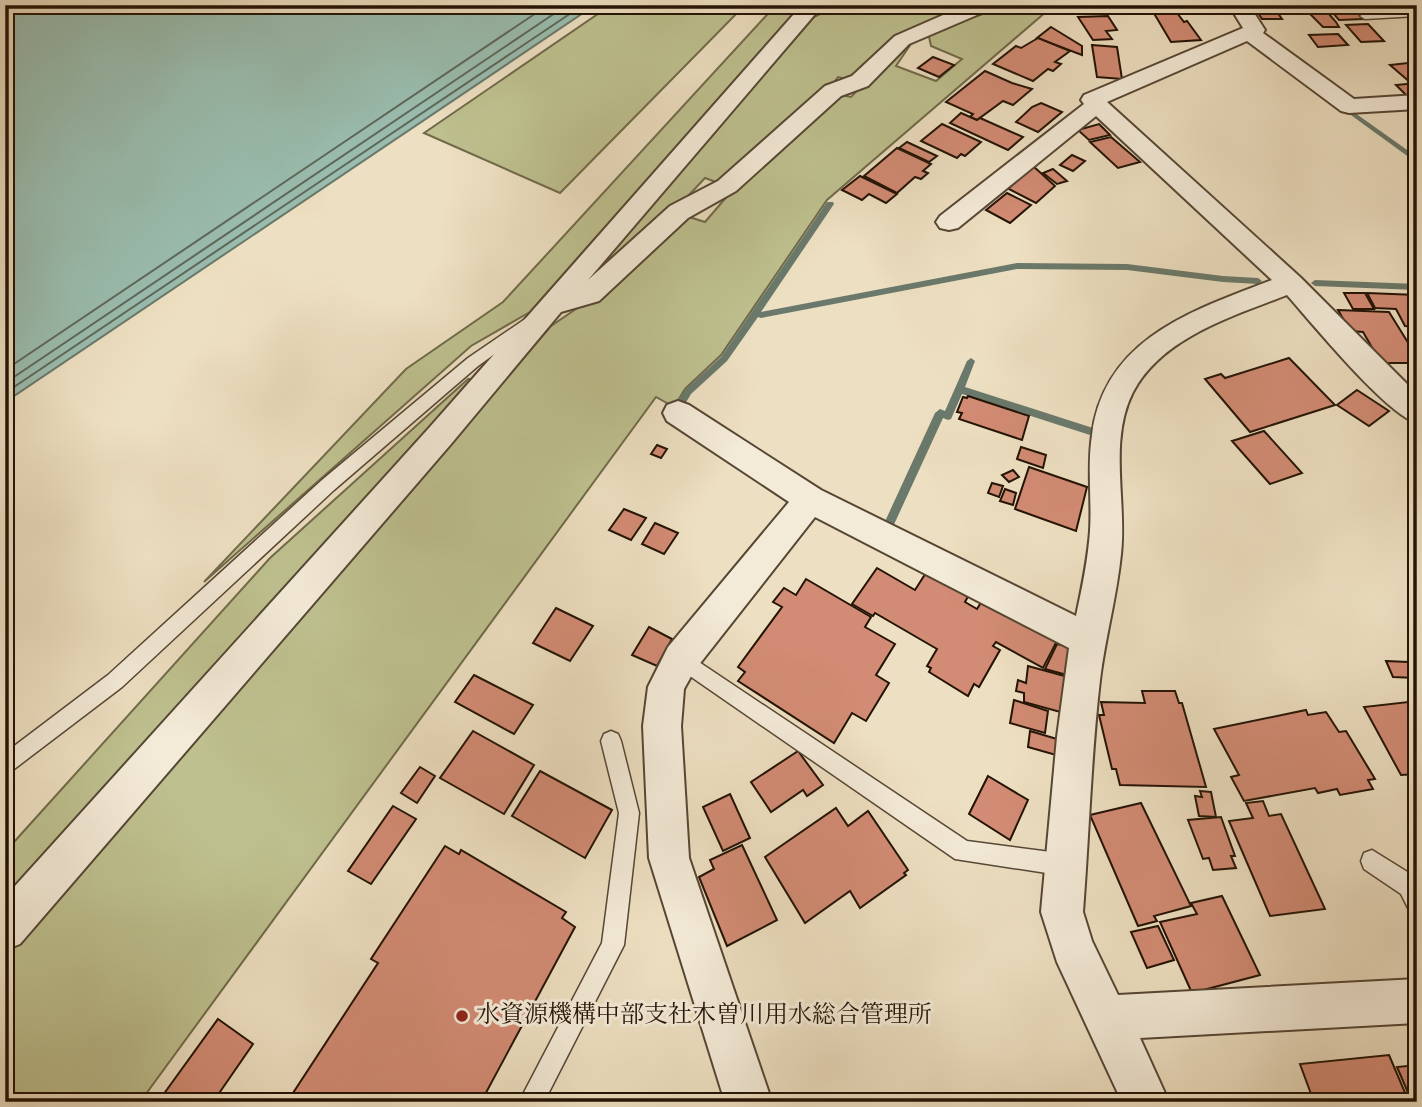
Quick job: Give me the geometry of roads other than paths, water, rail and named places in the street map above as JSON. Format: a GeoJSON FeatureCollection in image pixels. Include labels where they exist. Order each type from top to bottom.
{"type":"FeatureCollection","features":[{"type":"Feature","properties":{"kind":"street"},"geometry":{"type":"LineString","coordinates":[[1239,5],[1255,30],[1092,100],[1291,283],[1387,385],[1417,412]]}},
{"type":"Feature","properties":{"kind":"street"},"geometry":{"type":"LineString","coordinates":[[550,306],[590,294],[679,212],[727,186],[833,91],[860,81],[902,40],[983,6]]}},
{"type":"Feature","properties":{"kind":"street"},"geometry":{"type":"LineString","coordinates":[[5,929],[431,447],[550,306],[814,7]]}},
{"type":"Feature","properties":{"kind":"street"},"geometry":{"type":"LineString","coordinates":[[1249,33],[1349,106],[1417,102]]}},
{"type":"Feature","properties":{"kind":"street"},"geometry":{"type":"LineString","coordinates":[[949,222],[1097,104]]}},
{"type":"Feature","properties":{"kind":"street"},"geometry":{"type":"LineString","coordinates":[[1146,1102],[1072,947],[1062,912],[1087,639],[1105,551],[1104,449],[1110,408],[1133,369],[1188,324],[1291,283]]}},
{"type":"Feature","properties":{"kind":"street"},"geometry":{"type":"LineString","coordinates":[[678,413],[810,499],[1087,639]]}},
{"type":"Feature","properties":{"kind":"street"},"geometry":{"type":"LineString","coordinates":[[749,1102],[669,858],[662,726],[666,687],[681,659],[810,499]]}},
{"type":"Feature","properties":{"kind":"street"},"geometry":{"type":"LineString","coordinates":[[1104,1018],[1417,1001]]}},
{"type":"Feature","properties":{"kind":"lane"},"geometry":{"type":"LineString","coordinates":[[1365,16],[1417,13]]}},
{"type":"Feature","properties":{"kind":"lane"},"geometry":{"type":"LineString","coordinates":[[5,766],[115,681],[328,485],[473,362],[550,306]]}},
{"type":"Feature","properties":{"kind":"lane"},"geometry":{"type":"LineString","coordinates":[[681,659],[963,851],[1066,865]]}},
{"type":"Feature","properties":{"kind":"lane"},"geometry":{"type":"LineString","coordinates":[[531,1102],[613,945],[629,813],[611,741]]}},
{"type":"Feature","properties":{"kind":"lane"},"geometry":{"type":"LineString","coordinates":[[1373,861],[1409,886],[1417,902]]}},
{"type":"Feature","properties":{"kind":"water"},"geometry":{"type":"Polygon","coordinates":[[[5,5],[595,5],[5,402],[5,5]]]}},
{"type":"Feature","properties":{"kind":"waterway"},"geometry":{"type":"LineString","coordinates":[[1229,5],[1241,23]]}},
{"type":"Feature","properties":{"kind":"waterway"},"geometry":{"type":"LineString","coordinates":[[1339,104],[1417,161]]}},
{"type":"Feature","properties":{"kind":"waterway"},"geometry":{"type":"LineString","coordinates":[[679,406],[688,392],[724,359],[830,204]]}},
{"type":"Feature","properties":{"kind":"waterway"},"geometry":{"type":"LineString","coordinates":[[761,315],[1017,266],[1127,267],[1258,281]]}},
{"type":"Feature","properties":{"kind":"waterway"},"geometry":{"type":"LineString","coordinates":[[1315,283],[1417,287]]}},
{"type":"Feature","properties":{"kind":"waterway"},"geometry":{"type":"LineString","coordinates":[[959,389],[971,361]]}},
{"type":"Feature","properties":{"kind":"waterway"},"geometry":{"type":"LineString","coordinates":[[887,528],[940,413],[948,416],[959,389]]}},
{"type":"Feature","properties":{"kind":"waterway"},"geometry":{"type":"LineString","coordinates":[[959,389],[1090,431]]}},
{"type":"Feature","properties":{"kind":"place","name":"水資源機構中部支社木曽川用水総合管理所"},"geometry":{"type":"Point","coordinates":[462,1016]}}]}
